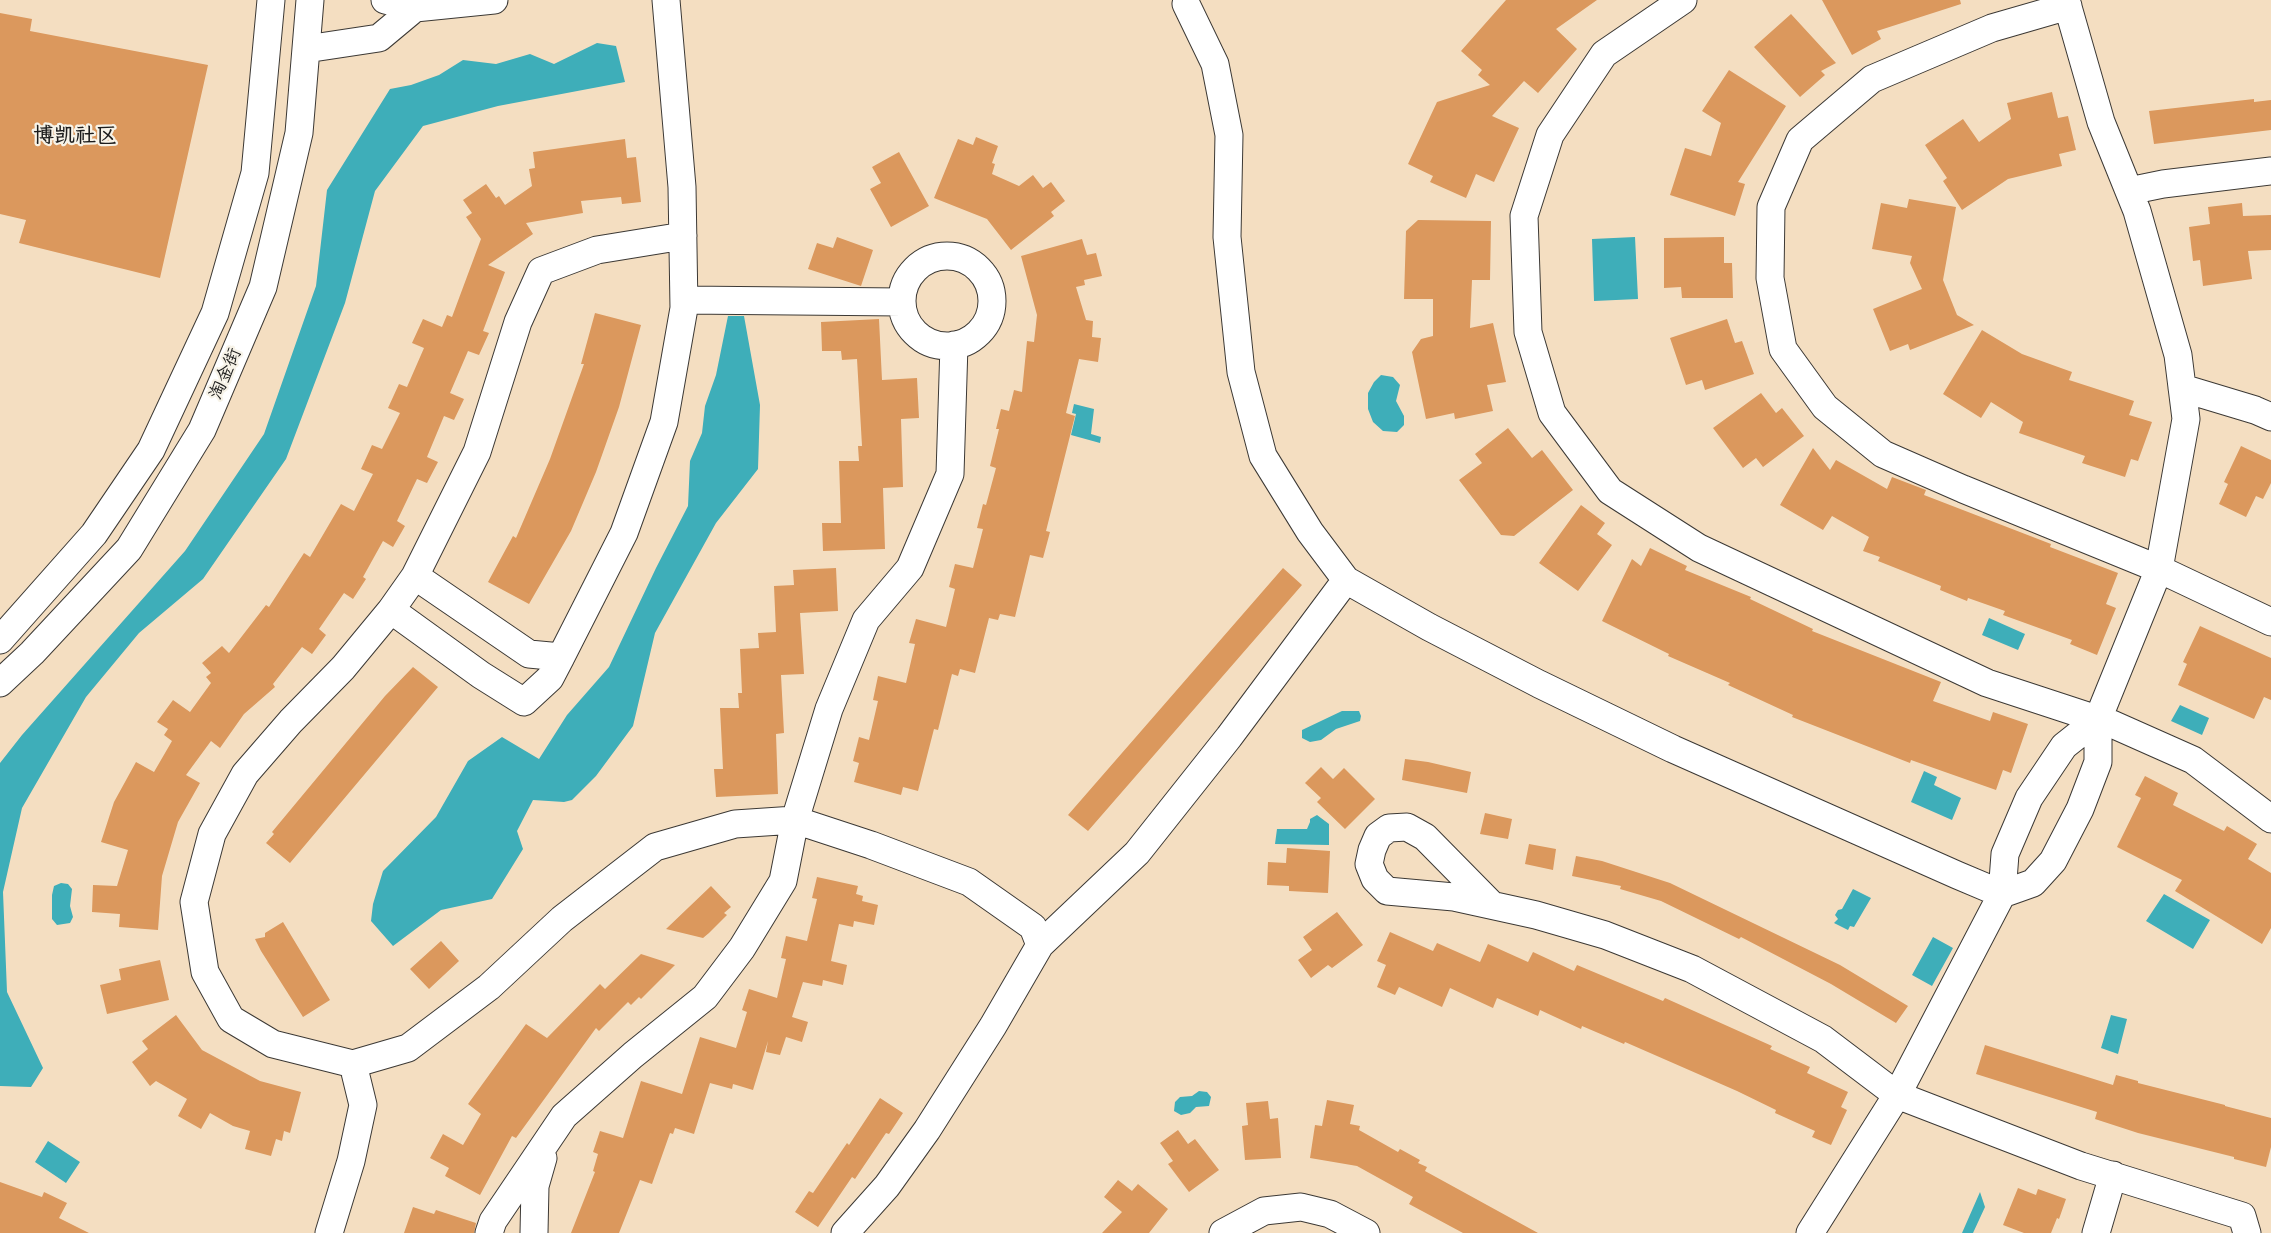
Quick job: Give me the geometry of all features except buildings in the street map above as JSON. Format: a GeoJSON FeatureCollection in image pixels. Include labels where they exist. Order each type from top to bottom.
{"type":"FeatureCollection","features":[{"type":"Feature","properties":{"kind":"street"},"geometry":{"type":"LineString","coordinates":[[385,0],[415,8],[494,0]]}},
{"type":"Feature","properties":{"kind":"street"},"geometry":{"type":"LineString","coordinates":[[391,610],[481,675],[524,702],[550,678],[624,533],[664,422],[684,308],[682,188],[666,0]]}},
{"type":"Feature","properties":{"kind":"street"},"geometry":{"type":"LineString","coordinates":[[1683,0],[1604,54],[1550,135],[1524,216],[1528,332],[1552,413],[1610,491],[1699,548],[1988,683],[2098,719],[2193,760],[2271,819]]}},
{"type":"Feature","properties":{"kind":"street"},"geometry":{"type":"LineString","coordinates":[[1187,1],[1215,64],[1229,135],[1227,237],[1241,372],[1263,456],[1310,532],[1346,580],[1429,627],[1539,684],[1663,744],[2002,894],[2033,883],[2053,861],[2080,809],[2098,762],[2098,719],[2159,569],[2186,419],[2178,355],[2137,211],[2101,122],[2067,3],[1992,28],[1872,79],[1800,140],[1771,207],[1770,278],[1783,349],[1825,407],[1883,454],[2159,569],[2271,622]]}},
{"type":"Feature","properties":{"kind":"street"},"geometry":{"type":"LineString","coordinates":[[271,5],[309,7]]}},
{"type":"Feature","properties":{"kind":"street","name":"淘金街"},"geometry":{"type":"LineString","coordinates":[[0,640],[94,534],[151,450],[215,313],[255,173],[271,5]]}},
{"type":"Feature","properties":{"kind":"street","name":"淘金街"},"geometry":{"type":"LineString","coordinates":[[0,683],[32,653],[129,549],[202,430],[263,287],[299,133],[309,7]]}},
{"type":"Feature","properties":{"kind":"street"},"geometry":{"type":"LineString","coordinates":[[306,49],[379,38],[415,8]]}},
{"type":"Feature","properties":{"kind":"street"},"geometry":{"type":"LineString","coordinates":[[2129,191],[2163,184],[2271,171]]}},
{"type":"Feature","properties":{"kind":"street"},"geometry":{"type":"LineString","coordinates":[[683,236],[597,249],[540,271],[518,322],[477,452],[415,576],[391,610],[343,668],[291,721],[245,774],[212,834],[194,902],[205,972],[231,1019],[273,1044],[353,1064],[408,1048],[489,987],[562,919],[655,847],[735,824],[795,820],[872,845],[969,882],[1033,927],[1040,945]]}},
{"type":"Feature","properties":{"kind":"street"},"geometry":{"type":"LineString","coordinates":[[948,256],[962,258],[975,265],[985,276],[991,289],[992,303],[989,317],[981,330],[969,340],[954,345],[939,345],[924,340],[913,330],[905,317],[902,302],[904,287],[910,274],[927,261],[948,256]]}},
{"type":"Feature","properties":{"kind":"street"},"geometry":{"type":"LineString","coordinates":[[684,300],[902,302]]}},
{"type":"Feature","properties":{"kind":"street"},"geometry":{"type":"LineString","coordinates":[[489,1233],[493,1221],[564,1116],[633,1055],[705,997],[742,948],[783,880],[795,820],[829,709],[866,620],[910,568],[950,474],[954,345]]}},
{"type":"Feature","properties":{"kind":"street"},"geometry":{"type":"LineString","coordinates":[[2182,388],[2271,417]]}},
{"type":"Feature","properties":{"kind":"street"},"geometry":{"type":"LineString","coordinates":[[415,576],[529,654],[561,657]]}},
{"type":"Feature","properties":{"kind":"street"},"geometry":{"type":"LineString","coordinates":[[845,1233],[887,1186],[927,1130],[993,1026],[1040,945],[1137,853],[1229,737],[1346,580]]}},
{"type":"Feature","properties":{"kind":"street"},"geometry":{"type":"LineString","coordinates":[[1810,1233],[1897,1095],[2002,894],[2006,854],[2029,798],[2064,746],[2098,719]]}},
{"type":"Feature","properties":{"kind":"street"},"geometry":{"type":"LineString","coordinates":[[1492,905],[1605,935],[1692,969],[1823,1039],[1897,1095],[2081,1166],[2242,1216],[2247,1233]]}},
{"type":"Feature","properties":{"kind":"street"},"geometry":{"type":"LineString","coordinates":[[329,1233],[351,1161],[363,1105],[353,1064]]}},
{"type":"Feature","properties":{"kind":"street"},"geometry":{"type":"LineString","coordinates":[[534,1233],[535,1186],[550,1137]]}},
{"type":"Feature","properties":{"kind":"street"},"geometry":{"type":"LineString","coordinates":[[2097,1233],[2113,1175]]}},
{"type":"Feature","properties":{"kind":"street"},"geometry":{"type":"LineString","coordinates":[[1223,1233],[1264,1211],[1301,1207],[1330,1214],[1366,1233]]}},
{"type":"Feature","properties":{"kind":"water"},"geometry":{"type":"Polygon","coordinates":[[[597,43],[616,46],[625,82],[498,106],[423,126],[375,191],[345,303],[286,459],[203,579],[139,633],[86,697],[22,808],[3,892],[7,992],[43,1068],[31,1087],[0,1086],[0,763],[22,735],[185,551],[264,434],[316,286],[327,190],[390,89],[411,85],[439,75],[463,60],[496,64],[530,54],[554,64],[597,43]]]}},
{"type":"Feature","properties":{"kind":"water"},"geometry":{"type":"Polygon","coordinates":[[[1635,237],[1638,299],[1594,301],[1592,239],[1635,237]]]}},
{"type":"Feature","properties":{"kind":"water"},"geometry":{"type":"Polygon","coordinates":[[[728,316],[744,316],[760,405],[758,469],[716,523],[655,633],[633,726],[596,776],[572,800],[564,802],[533,800],[517,831],[523,849],[492,899],[441,910],[393,946],[371,921],[373,904],[383,871],[436,817],[468,761],[502,737],[539,759],[567,715],[609,667],[688,506],[690,461],[702,433],[705,406],[716,375],[728,316]]]}},
{"type":"Feature","properties":{"kind":"water"},"geometry":{"type":"Polygon","coordinates":[[[1381,375],[1393,377],[1400,385],[1396,401],[1404,416],[1404,425],[1397,432],[1383,431],[1373,422],[1368,409],[1368,393],[1381,375]]]}},
{"type":"Feature","properties":{"kind":"water"},"geometry":{"type":"Polygon","coordinates":[[[1074,404],[1094,409],[1091,434],[1101,437],[1100,443],[1071,435],[1076,414],[1072,413],[1074,404]]]}},
{"type":"Feature","properties":{"kind":"water"},"geometry":{"type":"Polygon","coordinates":[[[1989,618],[2025,634],[2018,650],[1982,635],[1989,618]]]}},
{"type":"Feature","properties":{"kind":"water"},"geometry":{"type":"Polygon","coordinates":[[[2180,705],[2209,718],[2202,735],[2171,721],[2180,705]]]}},
{"type":"Feature","properties":{"kind":"water"},"geometry":{"type":"Polygon","coordinates":[[[1342,711],[1359,711],[1360,721],[1336,729],[1321,740],[1310,742],[1302,738],[1302,730],[1342,711]]]}},
{"type":"Feature","properties":{"kind":"water"},"geometry":{"type":"Polygon","coordinates":[[[1924,771],[1937,777],[1934,785],[1961,798],[1952,820],[1911,802],[1924,771]]]}},
{"type":"Feature","properties":{"kind":"water"},"geometry":{"type":"Polygon","coordinates":[[[1317,815],[1329,824],[1329,845],[1275,844],[1277,829],[1307,829],[1310,819],[1317,815]]]}},
{"type":"Feature","properties":{"kind":"water"},"geometry":{"type":"Polygon","coordinates":[[[61,883],[68,884],[72,889],[70,906],[73,917],[70,923],[57,925],[52,919],[52,895],[54,886],[61,883]]]}},
{"type":"Feature","properties":{"kind":"water"},"geometry":{"type":"Polygon","coordinates":[[[1853,889],[1871,898],[1854,927],[1850,926],[1848,930],[1834,923],[1838,919],[1835,915],[1838,910],[1842,909],[1853,889]]]}},
{"type":"Feature","properties":{"kind":"water"},"geometry":{"type":"Polygon","coordinates":[[[2164,894],[2210,920],[2193,949],[2146,921],[2164,894]]]}},
{"type":"Feature","properties":{"kind":"water"},"geometry":{"type":"Polygon","coordinates":[[[1933,937],[1953,948],[1932,986],[1912,975],[1933,937]]]}},
{"type":"Feature","properties":{"kind":"water"},"geometry":{"type":"Polygon","coordinates":[[[2111,1015],[2127,1019],[2118,1054],[2101,1048],[2111,1015]]]}},
{"type":"Feature","properties":{"kind":"water"},"geometry":{"type":"Polygon","coordinates":[[[1199,1091],[1207,1092],[1211,1097],[1209,1106],[1196,1107],[1190,1113],[1181,1115],[1174,1111],[1175,1102],[1180,1097],[1192,1096],[1199,1091]]]}},
{"type":"Feature","properties":{"kind":"water"},"geometry":{"type":"Polygon","coordinates":[[[48,1141],[80,1162],[66,1183],[35,1162],[48,1141]]]}},
{"type":"Feature","properties":{"kind":"water"},"geometry":{"type":"Polygon","coordinates":[[[1980,1192],[1985,1207],[1973,1233],[1962,1233],[1980,1192]]]}},
{"type":"Feature","properties":{"kind":"district","name":"博凯社区"},"geometry":{"type":"Point","coordinates":[75,137]}}]}
